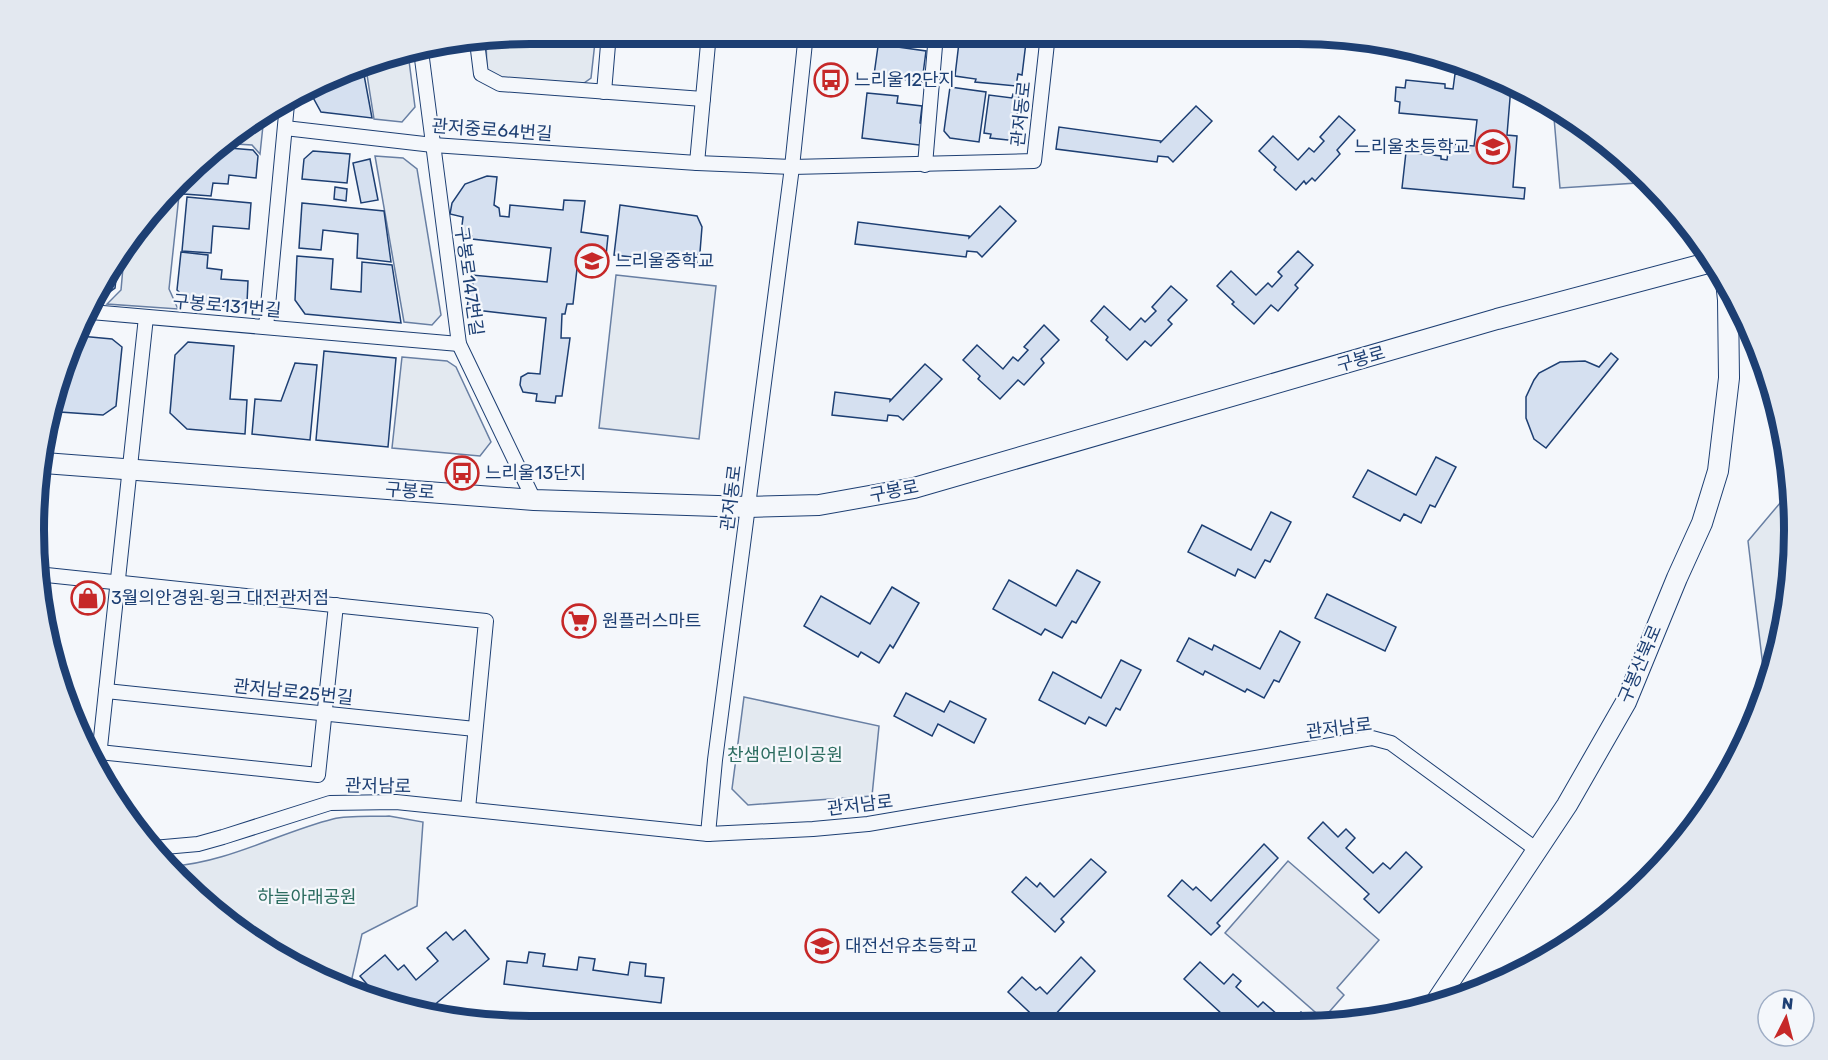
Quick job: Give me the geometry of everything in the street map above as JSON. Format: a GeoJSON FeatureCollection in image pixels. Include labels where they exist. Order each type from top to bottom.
{"type":"FeatureCollection","features":[{"type":"Feature","properties":{"kind":"main road","name":"구봉로"},"geometry":{"type":"LineString","coordinates":[[49,462],[534,500],[748,507],[819,505],[914,488],[1497,319],[1705,264]]}},
{"type":"Feature","properties":{"kind":"main road","name":"구봉산북로"},"geometry":{"type":"LineString","coordinates":[[1441,995],[1567,805],[1626,702],[1702,523],[1718,471],[1729,378],[1728,304]]}},
{"type":"Feature","properties":{"kind":"street"},"geometry":{"type":"LineString","coordinates":[[604,92],[608,44]]}},
{"type":"Feature","properties":{"kind":"street"},"geometry":{"type":"LineString","coordinates":[[696,163],[709,44]]}},
{"type":"Feature","properties":{"kind":"street","name":"관저동로"},"geometry":{"type":"LineString","coordinates":[[708,834],[715,760],[792,167],[805,44]]}},
{"type":"Feature","properties":{"kind":"street"},"geometry":{"type":"LineString","coordinates":[[925,165],[935,44]]}},
{"type":"Feature","properties":{"kind":"street","name":"관저동로"},"geometry":{"type":"LineString","coordinates":[[792,167],[1034,161],[1047,44]]}},
{"type":"Feature","properties":{"kind":"street"},"geometry":{"type":"LineString","coordinates":[[478,47],[481,74],[500,84],[703,99]]}},
{"type":"Feature","properties":{"kind":"street","name":"구봉로147번길"},"geometry":{"type":"LineString","coordinates":[[422,56],[459,344],[534,500]]}},
{"type":"Feature","properties":{"kind":"street"},"geometry":{"type":"LineString","coordinates":[[266,327],[287,109]]}},
{"type":"Feature","properties":{"kind":"street","name":"관저중로64번길"},"geometry":{"type":"LineString","coordinates":[[285,128],[433,145],[696,163],[792,167]]}},
{"type":"Feature","properties":{"kind":"street"},"geometry":{"type":"LineString","coordinates":[[95,312],[146,317]]}},
{"type":"Feature","properties":{"kind":"street","name":"구봉로131번길"},"geometry":{"type":"LineString","coordinates":[[131,470],[146,317],[459,344]]}},
{"type":"Feature","properties":{"kind":"street"},"geometry":{"type":"LineString","coordinates":[[98,752],[131,470]]}},
{"type":"Feature","properties":{"kind":"street"},"geometry":{"type":"LineString","coordinates":[[46,575],[486,621],[468,809]]}},
{"type":"Feature","properties":{"kind":"street"},"geometry":{"type":"LineString","coordinates":[[102,759],[318,775],[336,605]]}},
{"type":"Feature","properties":{"kind":"street","name":"관저남로25번길"},"geometry":{"type":"LineString","coordinates":[[106,691],[475,729]]}},
{"type":"Feature","properties":{"kind":"street","name":"관저남로"},"geometry":{"type":"LineString","coordinates":[[162,848],[214,839],[330,803],[396,802],[708,834],[868,824],[1372,738],[1391,743],[1537,850]]}},
{"type":"Feature","properties":{"kind":"green space"},"geometry":{"type":"Polygon","coordinates":[[[595,44],[591,78],[584,83],[503,80],[487,71],[486,46],[595,44]]]}},
{"type":"Feature","properties":{"kind":"green space"},"geometry":{"type":"Polygon","coordinates":[[[409,59],[415,107],[402,122],[374,119],[367,72],[409,59]]]}},
{"type":"Feature","properties":{"kind":"green space"},"geometry":{"type":"Polygon","coordinates":[[[1554,117],[1594,144],[1639,183],[1560,188],[1554,117]]]}},
{"type":"Feature","properties":{"kind":"green space"},"geometry":{"type":"Polygon","coordinates":[[[263,123],[260,154],[252,145],[234,144],[263,123]]]}},
{"type":"Feature","properties":{"kind":"green space"},"geometry":{"type":"Polygon","coordinates":[[[375,156],[403,158],[417,169],[441,315],[432,325],[404,322],[375,156]]]}},
{"type":"Feature","properties":{"kind":"green space"},"geometry":{"type":"Polygon","coordinates":[[[179,193],[169,289],[178,309],[107,304],[121,290],[125,260],[164,209],[179,193]]]}},
{"type":"Feature","properties":{"kind":"green space"},"geometry":{"type":"Polygon","coordinates":[[[616,275],[716,286],[699,439],[599,428],[616,275]]]}},
{"type":"Feature","properties":{"kind":"green space"},"geometry":{"type":"Polygon","coordinates":[[[402,357],[447,361],[456,367],[491,442],[480,456],[392,448],[402,357]]]}},
{"type":"Feature","properties":{"kind":"green space"},"geometry":{"type":"Polygon","coordinates":[[[1783,499],[1783,562],[1780,594],[1763,671],[1748,541],[1783,499]]]}},
{"type":"Feature","properties":{"kind":"green space","name":"찬샘어린이공원"},"geometry":{"type":"Polygon","coordinates":[[[744,697],[879,726],[872,796],[748,805],[732,789],[744,697]]]}},
{"type":"Feature","properties":{"kind":"green space","name":"하늘아래공원"},"geometry":{"type":"Polygon","coordinates":[[[389,816],[423,822],[417,906],[362,934],[351,982],[315,966],[260,935],[209,896],[178,865],[213,859],[333,819],[389,816]]]}},
{"type":"Feature","properties":{"kind":"shaded area"},"geometry":{"type":"Polygon","coordinates":[[[1288,861],[1379,940],[1337,988],[1344,995],[1326,1015],[1319,1015],[1225,933],[1288,861]]]}},
{"type":"Feature","properties":{"kind":"building"},"geometry":{"type":"Polygon","coordinates":[[[878,44],[891,44],[891,46],[926,51],[922,82],[874,75],[878,44]]]}},
{"type":"Feature","properties":{"kind":"building"},"geometry":{"type":"Polygon","coordinates":[[[959,44],[1026,44],[1022,75],[1018,74],[1016,86],[975,82],[976,79],[955,76],[959,44]]]}},
{"type":"Feature","properties":{"kind":"building"},"geometry":{"type":"Polygon","coordinates":[[[364,73],[372,118],[321,112],[312,96],[364,73]]]}},
{"type":"Feature","properties":{"kind":"building"},"geometry":{"type":"Polygon","coordinates":[[[1455,74],[1471,76],[1510,93],[1507,135],[1517,136],[1513,187],[1525,188],[1524,199],[1402,188],[1406,152],[1441,156],[1441,159],[1447,160],[1449,144],[1474,146],[1477,120],[1399,113],[1400,102],[1395,101],[1396,87],[1405,88],[1406,80],[1445,84],[1445,88],[1453,89],[1455,74]]]}},
{"type":"Feature","properties":{"kind":"building"},"geometry":{"type":"Polygon","coordinates":[[[950,87],[986,92],[979,142],[950,138],[944,131],[950,87]]]}},
{"type":"Feature","properties":{"kind":"building"},"geometry":{"type":"Polygon","coordinates":[[[867,93],[898,96],[897,103],[922,106],[920,123],[925,124],[923,143],[919,145],[862,138],[867,93]]]}},
{"type":"Feature","properties":{"kind":"building"},"geometry":{"type":"Polygon","coordinates":[[[1013,94],[1019,94],[1015,138],[1008,140],[990,138],[991,134],[984,133],[989,95],[1012,98],[1013,94]]]}},
{"type":"Feature","properties":{"kind":"building"},"geometry":{"type":"Polygon","coordinates":[[[1196,106],[1212,121],[1173,162],[1168,157],[1158,156],[1157,162],[1056,149],[1059,127],[1161,141],[1160,143],[1196,106]]]}},
{"type":"Feature","properties":{"kind":"building"},"geometry":{"type":"Polygon","coordinates":[[[1339,116],[1355,130],[1337,150],[1340,154],[1315,181],[1312,178],[1306,184],[1304,181],[1296,190],[1274,170],[1276,167],[1259,151],[1273,136],[1298,160],[1309,148],[1314,152],[1324,141],[1320,137],[1339,116]]]}},
{"type":"Feature","properties":{"kind":"building"},"geometry":{"type":"Polygon","coordinates":[[[229,148],[253,150],[258,156],[256,178],[229,175],[228,184],[213,183],[211,196],[184,194],[186,186],[229,148]]]}},
{"type":"Feature","properties":{"kind":"building"},"geometry":{"type":"Polygon","coordinates":[[[313,151],[350,154],[347,183],[302,179],[304,159],[313,151]]]}},
{"type":"Feature","properties":{"kind":"building"},"geometry":{"type":"Polygon","coordinates":[[[370,159],[378,200],[361,203],[353,163],[370,159]]]}},
{"type":"Feature","properties":{"kind":"building"},"geometry":{"type":"Polygon","coordinates":[[[487,176],[497,177],[494,205],[499,208],[500,216],[509,217],[510,205],[563,210],[564,200],[585,201],[581,232],[608,236],[606,256],[579,251],[573,304],[567,304],[565,314],[562,314],[561,338],[570,338],[562,396],[556,396],[555,403],[536,401],[537,394],[523,392],[520,385],[521,377],[528,373],[540,374],[546,318],[467,309],[470,284],[473,285],[472,275],[547,282],[551,248],[472,239],[472,236],[461,234],[463,217],[450,214],[452,203],[465,184],[487,176]]]}},
{"type":"Feature","properties":{"kind":"building"},"geometry":{"type":"Polygon","coordinates":[[[335,187],[347,189],[346,201],[334,199],[335,187]]]}},
{"type":"Feature","properties":{"kind":"building"},"geometry":{"type":"Polygon","coordinates":[[[187,197],[251,203],[249,229],[213,226],[211,253],[182,251],[187,197]]]}},
{"type":"Feature","properties":{"kind":"building"},"geometry":{"type":"Polygon","coordinates":[[[302,203],[384,211],[391,262],[357,258],[358,234],[323,230],[321,250],[299,248],[302,203]]]}},
{"type":"Feature","properties":{"kind":"building"},"geometry":{"type":"Polygon","coordinates":[[[620,205],[697,216],[702,227],[697,264],[614,255],[620,205]]]}},
{"type":"Feature","properties":{"kind":"building"},"geometry":{"type":"Polygon","coordinates":[[[1000,206],[1016,221],[982,257],[977,252],[967,251],[966,257],[855,244],[858,222],[969,236],[969,238],[1000,206]]]}},
{"type":"Feature","properties":{"kind":"building"},"geometry":{"type":"Polygon","coordinates":[[[1298,251],[1313,265],[1295,285],[1298,288],[1278,311],[1271,305],[1254,324],[1232,304],[1234,302],[1217,286],[1231,271],[1256,295],[1268,283],[1272,287],[1282,276],[1278,272],[1298,251]]]}},
{"type":"Feature","properties":{"kind":"building"},"geometry":{"type":"Polygon","coordinates":[[[181,252],[208,255],[207,268],[222,270],[221,279],[248,281],[247,303],[241,308],[190,303],[177,290],[181,252]]]}},
{"type":"Feature","properties":{"kind":"building"},"geometry":{"type":"Polygon","coordinates":[[[297,256],[333,259],[331,289],[361,292],[362,262],[392,265],[401,323],[305,314],[295,300],[297,256]]]}},
{"type":"Feature","properties":{"kind":"building"},"geometry":{"type":"Polygon","coordinates":[[[117,274],[115,288],[104,296],[117,274]]]}},
{"type":"Feature","properties":{"kind":"building"},"geometry":{"type":"Polygon","coordinates":[[[1171,286],[1187,300],[1168,320],[1172,324],[1151,346],[1145,341],[1127,360],[1106,340],[1108,337],[1091,321],[1104,306],[1130,330],[1141,318],[1145,322],[1156,311],[1152,307],[1171,286]]]}},
{"type":"Feature","properties":{"kind":"building"},"geometry":{"type":"Polygon","coordinates":[[[1044,325],[1059,340],[1041,359],[1044,363],[1024,385],[1018,380],[1000,399],[978,379],[980,376],[963,360],[977,345],[1003,369],[1013,357],[1018,361],[1028,350],[1024,347],[1044,325]]]}},
{"type":"Feature","properties":{"kind":"building"},"geometry":{"type":"Polygon","coordinates":[[[84,336],[112,339],[122,347],[116,406],[103,415],[60,412],[69,374],[84,336]]]}},
{"type":"Feature","properties":{"kind":"building"},"geometry":{"type":"Polygon","coordinates":[[[188,342],[234,346],[230,399],[247,400],[245,434],[187,429],[170,413],[175,355],[188,342]]]}},
{"type":"Feature","properties":{"kind":"building"},"geometry":{"type":"Polygon","coordinates":[[[324,351],[396,358],[388,447],[316,440],[324,351]]]}},
{"type":"Feature","properties":{"kind":"building"},"geometry":{"type":"Polygon","coordinates":[[[1611,353],[1618,359],[1546,448],[1534,439],[1526,418],[1526,397],[1539,373],[1560,362],[1585,361],[1599,367],[1611,353]]]}},
{"type":"Feature","properties":{"kind":"building"},"geometry":{"type":"Polygon","coordinates":[[[295,363],[317,365],[310,440],[252,434],[255,399],[281,401],[295,363]]]}},
{"type":"Feature","properties":{"kind":"building"},"geometry":{"type":"Polygon","coordinates":[[[925,364],[942,379],[903,420],[898,416],[888,415],[887,421],[832,415],[835,392],[890,399],[890,401],[925,364]]]}},
{"type":"Feature","properties":{"kind":"building"},"geometry":{"type":"Polygon","coordinates":[[[1436,457],[1456,467],[1435,507],[1430,505],[1421,523],[1404,514],[1400,521],[1353,497],[1368,470],[1416,495],[1436,457]]]}},
{"type":"Feature","properties":{"kind":"building"},"geometry":{"type":"Polygon","coordinates":[[[1271,512],[1291,522],[1270,562],[1265,560],[1255,578],[1238,569],[1235,576],[1188,552],[1202,525],[1251,550],[1271,512]]]}},
{"type":"Feature","properties":{"kind":"building"},"geometry":{"type":"Polygon","coordinates":[[[1077,570],[1100,582],[1076,623],[1072,621],[1062,638],[1045,629],[1041,635],[993,609],[1009,580],[1056,606],[1077,570]]]}},
{"type":"Feature","properties":{"kind":"building"},"geometry":{"type":"Polygon","coordinates":[[[892,587],[919,603],[893,648],[890,645],[879,663],[861,652],[858,657],[804,626],[821,596],[870,624],[892,587]]]}},
{"type":"Feature","properties":{"kind":"building"},"geometry":{"type":"Polygon","coordinates":[[[1327,594],[1396,627],[1385,651],[1315,618],[1327,594]]]}},
{"type":"Feature","properties":{"kind":"building"},"geometry":{"type":"Polygon","coordinates":[[[1280,631],[1300,642],[1279,682],[1274,680],[1264,698],[1247,689],[1245,692],[1205,671],[1203,675],[1177,661],[1189,638],[1212,650],[1214,645],[1260,669],[1280,631]]]}},
{"type":"Feature","properties":{"kind":"building"},"geometry":{"type":"Polygon","coordinates":[[[1121,660],[1141,670],[1120,710],[1116,708],[1106,726],[1089,717],[1085,724],[1039,700],[1053,672],[1101,698],[1121,660]]]}},
{"type":"Feature","properties":{"kind":"building"},"geometry":{"type":"Polygon","coordinates":[[[906,693],[944,712],[950,701],[986,719],[974,743],[938,724],[932,736],[894,716],[906,693]]]}},
{"type":"Feature","properties":{"kind":"building"},"geometry":{"type":"Polygon","coordinates":[[[1323,822],[1338,837],[1346,829],[1355,838],[1346,848],[1373,873],[1383,863],[1390,869],[1406,852],[1422,867],[1379,913],[1364,899],[1369,894],[1308,838],[1323,822]]]}},
{"type":"Feature","properties":{"kind":"building"},"geometry":{"type":"Polygon","coordinates":[[[1264,844],[1278,858],[1217,923],[1220,926],[1211,935],[1168,896],[1182,880],[1193,890],[1196,887],[1211,901],[1264,844]]]}},
{"type":"Feature","properties":{"kind":"building"},"geometry":{"type":"Polygon","coordinates":[[[1091,859],[1106,872],[1061,919],[1064,922],[1055,932],[1012,892],[1026,877],[1037,887],[1040,883],[1054,897],[1091,859]]]}},
{"type":"Feature","properties":{"kind":"building"},"geometry":{"type":"Polygon","coordinates":[[[465,930],[489,959],[433,1006],[372,990],[360,976],[385,955],[398,970],[404,965],[416,980],[438,961],[427,948],[446,932],[453,940],[465,930]]]}},
{"type":"Feature","properties":{"kind":"building"},"geometry":{"type":"Polygon","coordinates":[[[529,952],[545,954],[543,966],[577,970],[579,957],[595,959],[593,970],[628,975],[630,962],[646,964],[645,976],[664,978],[661,1003],[504,984],[507,961],[527,963],[529,952]]]}},
{"type":"Feature","properties":{"kind":"building"},"geometry":{"type":"Polygon","coordinates":[[[1081,957],[1095,971],[1054,1016],[1033,1016],[1008,992],[1022,977],[1036,990],[1040,987],[1047,994],[1081,957]]]}},
{"type":"Feature","properties":{"kind":"building"},"geometry":{"type":"Polygon","coordinates":[[[1200,962],[1224,984],[1233,974],[1241,981],[1236,987],[1258,1007],[1263,1002],[1278,1015],[1224,1016],[1184,979],[1200,962]]]}},
{"type":"Feature","properties":{"kind":"place","name":"느리울12단지"},"geometry":{"type":"Point","coordinates":[831,80]}},
{"type":"Feature","properties":{"kind":"place","name":"느리울초등학교"},"geometry":{"type":"Point","coordinates":[1493,147]}},
{"type":"Feature","properties":{"kind":"place","name":"느리울중학교"},"geometry":{"type":"Point","coordinates":[592,261]}},
{"type":"Feature","properties":{"kind":"place","name":"느리울13단지"},"geometry":{"type":"Point","coordinates":[462,473]}},
{"type":"Feature","properties":{"kind":"place","name":"3월의안경원 윙크 대전관저점"},"geometry":{"type":"Point","coordinates":[88,598]}},
{"type":"Feature","properties":{"kind":"place","name":"원플러스마트"},"geometry":{"type":"Point","coordinates":[579,621]}},
{"type":"Feature","properties":{"kind":"place","name":"대전선유초등학교"},"geometry":{"type":"Point","coordinates":[822,946]}}]}
